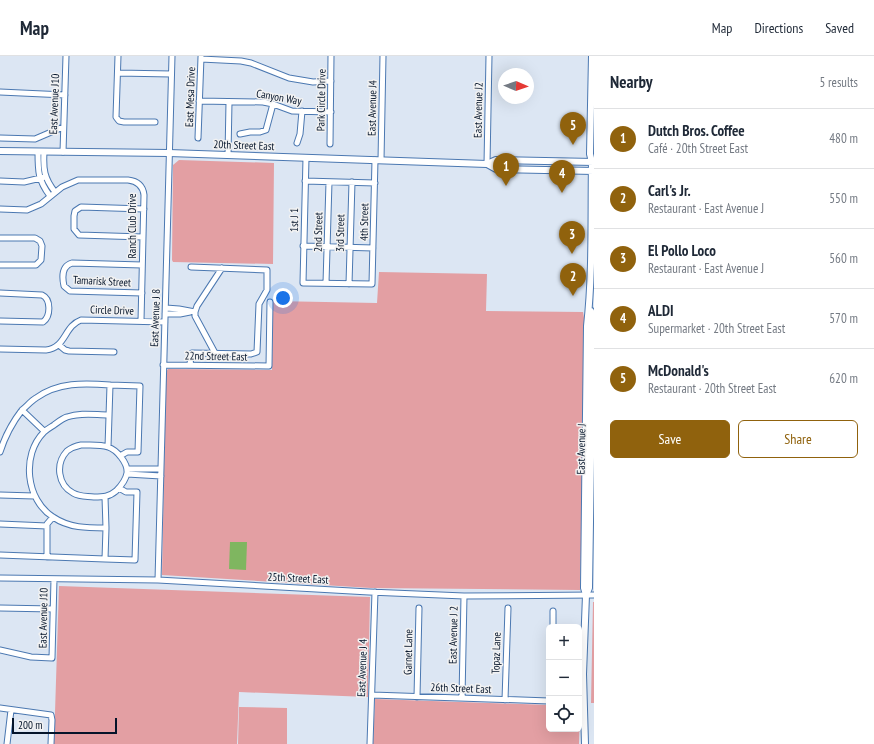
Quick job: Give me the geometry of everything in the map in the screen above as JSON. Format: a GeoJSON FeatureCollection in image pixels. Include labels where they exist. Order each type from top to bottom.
{"type":"FeatureCollection","features":[{"type":"Feature","properties":{"kind":"main road","name":"East Avenue J"},"geometry":{"type":"LineString","coordinates":[[585,744],[582,702],[586,595],[584,588],[587,326],[592,277],[593,160],[590,154],[593,86],[592,56]]}},
{"type":"Feature","properties":{"kind":"main road","name":"20th Street East"},"geometry":{"type":"LineString","coordinates":[[0,151],[169,153],[486,164],[496,160],[593,160]]}},
{"type":"Feature","properties":{"kind":"main road"},"geometry":{"type":"LineString","coordinates":[[504,169],[509,166],[526,166],[530,161]]}},
{"type":"Feature","properties":{"kind":"main road","name":"20th Street East"},"geometry":{"type":"LineString","coordinates":[[486,164],[496,169],[593,171]]}},
{"type":"Feature","properties":{"kind":"main road","name":"East Avenue J"},"geometry":{"type":"LineString","coordinates":[[586,595],[589,588],[593,386],[593,326],[590,304]]}},
{"type":"Feature","properties":{"kind":"street","name":"East Avenue J10"},"geometry":{"type":"LineString","coordinates":[[63,152],[66,56]]}},
{"type":"Feature","properties":{"kind":"street"},"geometry":{"type":"LineString","coordinates":[[118,56],[116,117],[119,121],[124,122],[155,122]]}},
{"type":"Feature","properties":{"kind":"street","name":"East Avenue J 8"},"geometry":{"type":"LineString","coordinates":[[158,580],[172,56]]}},
{"type":"Feature","properties":{"kind":"street","name":"Park Circle Drive"},"geometry":{"type":"LineString","coordinates":[[330,144],[332,56]]}},
{"type":"Feature","properties":{"kind":"street","name":"East Avenue J4"},"geometry":{"type":"LineString","coordinates":[[378,160],[383,56]]}},
{"type":"Feature","properties":{"kind":"street","name":"East Avenue J2"},"geometry":{"type":"LineString","coordinates":[[486,164],[489,56]]}},
{"type":"Feature","properties":{"kind":"street"},"geometry":{"type":"LineString","coordinates":[[201,58],[242,58],[289,78],[313,82],[331,81]]}},
{"type":"Feature","properties":{"kind":"street","name":"East Mesa Drive"},"geometry":{"type":"LineString","coordinates":[[198,138],[201,58]]}},
{"type":"Feature","properties":{"kind":"street"},"geometry":{"type":"LineString","coordinates":[[118,73],[171,74]]}},
{"type":"Feature","properties":{"kind":"street"},"geometry":{"type":"LineString","coordinates":[[0,92],[64,95]]}},
{"type":"Feature","properties":{"kind":"street","name":"Canyon Way"},"geometry":{"type":"LineString","coordinates":[[199,101],[263,102],[292,111],[330,112]]}},
{"type":"Feature","properties":{"kind":"street"},"geometry":{"type":"LineString","coordinates":[[228,155],[229,102]]}},
{"type":"Feature","properties":{"kind":"street"},"geometry":{"type":"LineString","coordinates":[[240,134],[266,130],[273,104]]}},
{"type":"Feature","properties":{"kind":"street"},"geometry":{"type":"LineString","coordinates":[[297,144],[300,134],[302,111]]}},
{"type":"Feature","properties":{"kind":"street"},"geometry":{"type":"LineString","coordinates":[[0,138],[34,139],[63,127]]}},
{"type":"Feature","properties":{"kind":"street"},"geometry":{"type":"LineString","coordinates":[[0,209],[27,210],[41,204],[52,194],[43,177],[38,173],[41,152]]}},
{"type":"Feature","properties":{"kind":"street","name":"1st J 1"},"geometry":{"type":"LineString","coordinates":[[306,158],[302,283],[326,283]]}},
{"type":"Feature","properties":{"kind":"street","name":"4th Street"},"geometry":{"type":"LineString","coordinates":[[349,284],[372,284],[375,183],[378,160]]}},
{"type":"Feature","properties":{"kind":"street"},"geometry":{"type":"LineString","coordinates":[[0,181],[24,182],[43,177]]}},
{"type":"Feature","properties":{"kind":"street","name":"Ranch Club Drive"},"geometry":{"type":"LineString","coordinates":[[52,194],[67,183],[78,180],[128,180],[136,182],[144,191],[141,321]]}},
{"type":"Feature","properties":{"kind":"street"},"geometry":{"type":"LineString","coordinates":[[305,181],[375,183]]}},
{"type":"Feature","properties":{"kind":"street","name":"2nd Street"},"geometry":{"type":"LineString","coordinates":[[326,283],[329,182]]}},
{"type":"Feature","properties":{"kind":"street","name":"3rd Street"},"geometry":{"type":"LineString","coordinates":[[349,284],[352,182]]}},
{"type":"Feature","properties":{"kind":"street"},"geometry":{"type":"LineString","coordinates":[[143,237],[79,235],[74,229],[74,216],[75,211],[81,207],[144,209]]}},
{"type":"Feature","properties":{"kind":"street"},"geometry":{"type":"LineString","coordinates":[[0,238],[35,238],[40,241],[42,246],[41,260],[36,266],[0,265]]}},
{"type":"Feature","properties":{"kind":"street"},"geometry":{"type":"LineString","coordinates":[[303,246],[373,248]]}},
{"type":"Feature","properties":{"kind":"street","name":"Tamarisk Street"},"geometry":{"type":"LineString","coordinates":[[142,265],[72,263],[65,267],[64,276],[64,286],[70,291],[142,293]]}},
{"type":"Feature","properties":{"kind":"street"},"geometry":{"type":"LineString","coordinates":[[190,365],[192,353],[251,354],[257,352],[259,304],[267,290],[268,270],[191,267]]}},
{"type":"Feature","properties":{"kind":"street"},"geometry":{"type":"LineString","coordinates":[[215,353],[194,312],[222,268]]}},
{"type":"Feature","properties":{"kind":"street"},"geometry":{"type":"LineString","coordinates":[[326,283],[349,284]]}},
{"type":"Feature","properties":{"kind":"street"},"geometry":{"type":"LineString","coordinates":[[0,294],[42,295],[46,297],[48,302],[48,316],[42,322],[0,321]]}},
{"type":"Feature","properties":{"kind":"street","name":"22nd Street East"},"geometry":{"type":"LineString","coordinates":[[163,365],[269,366],[270,302]]}},
{"type":"Feature","properties":{"kind":"street"},"geometry":{"type":"LineString","coordinates":[[166,308],[194,312]]}},
{"type":"Feature","properties":{"kind":"street"},"geometry":{"type":"LineString","coordinates":[[165,314],[194,312]]}},
{"type":"Feature","properties":{"kind":"street","name":"Circle Drive"},"geometry":{"type":"LineString","coordinates":[[59,345],[74,324],[81,320],[165,322]]}},
{"type":"Feature","properties":{"kind":"street"},"geometry":{"type":"LineString","coordinates":[[0,349],[48,350],[59,345],[65,350],[69,351],[114,352]]}},
{"type":"Feature","properties":{"kind":"street"},"geometry":{"type":"LineString","coordinates":[[0,452],[2,439],[22,410],[37,397],[56,388],[69,384],[87,383],[140,386],[138,452],[127,452],[120,456]]}},
{"type":"Feature","properties":{"kind":"street"},"geometry":{"type":"LineString","coordinates":[[108,447],[110,385]]}},
{"type":"Feature","properties":{"kind":"street"},"geometry":{"type":"LineString","coordinates":[[22,410],[44,431]]}},
{"type":"Feature","properties":{"kind":"street"},"geometry":{"type":"LineString","coordinates":[[106,528],[75,527],[52,517],[42,508],[34,496],[29,475],[31,456],[36,443],[44,431],[66,417],[80,414],[109,415]]}},
{"type":"Feature","properties":{"kind":"street"},"geometry":{"type":"LineString","coordinates":[[81,445],[108,447],[116,450],[127,472],[119,488],[111,496],[105,497],[81,496],[72,493],[63,484],[59,474],[60,465],[67,451],[73,447],[81,445]]}},
{"type":"Feature","properties":{"kind":"street"},"geometry":{"type":"LineString","coordinates":[[127,472],[161,469]]}},
{"type":"Feature","properties":{"kind":"street"},"geometry":{"type":"LineString","coordinates":[[127,472],[160,476]]}},
{"type":"Feature","properties":{"kind":"street"},"geometry":{"type":"LineString","coordinates":[[0,555],[135,560],[137,492],[126,492],[119,488]]}},
{"type":"Feature","properties":{"kind":"street"},"geometry":{"type":"LineString","coordinates":[[0,495],[34,496]]}},
{"type":"Feature","properties":{"kind":"street"},"geometry":{"type":"LineString","coordinates":[[105,497],[105,559]]}},
{"type":"Feature","properties":{"kind":"street"},"geometry":{"type":"LineString","coordinates":[[47,557],[47,524],[52,517]]}},
{"type":"Feature","properties":{"kind":"street"},"geometry":{"type":"LineString","coordinates":[[0,524],[47,526]]}},
{"type":"Feature","properties":{"kind":"street","name":"25th Street East"},"geometry":{"type":"LineString","coordinates":[[0,578],[158,580],[464,596],[594,595]]}},
{"type":"Feature","properties":{"kind":"street","name":"East Avenue J10"},"geometry":{"type":"LineString","coordinates":[[0,650],[31,657],[52,658],[54,579]]}},
{"type":"Feature","properties":{"kind":"street","name":"East Avenue J 4"},"geometry":{"type":"LineString","coordinates":[[370,744],[374,592]]}},
{"type":"Feature","properties":{"kind":"street","name":"East Avenue J 2"},"geometry":{"type":"LineString","coordinates":[[462,698],[464,596]]}},
{"type":"Feature","properties":{"kind":"street"},"geometry":{"type":"LineString","coordinates":[[0,608],[53,609]]}},
{"type":"Feature","properties":{"kind":"street","name":"Garnet Lane"},"geometry":{"type":"LineString","coordinates":[[417,697],[419,608]]}},
{"type":"Feature","properties":{"kind":"street","name":"Topaz Lane"},"geometry":{"type":"LineString","coordinates":[[505,700],[508,608]]}},
{"type":"Feature","properties":{"kind":"street"},"geometry":{"type":"LineString","coordinates":[[552,624],[553,611]]}},
{"type":"Feature","properties":{"kind":"street","name":"26th Street East"},"geometry":{"type":"LineString","coordinates":[[372,695],[546,701]]}},
{"type":"Feature","properties":{"kind":"street"},"geometry":{"type":"LineString","coordinates":[[0,708],[50,715],[52,720],[51,744]]}},
{"type":"Feature","properties":{"kind":"street"},"geometry":{"type":"LineString","coordinates":[[7,744],[10,710]]}},
{"type":"Feature","properties":{"kind":"shaded area"},"geometry":{"type":"Polygon","coordinates":[[[179,160],[274,163],[273,264],[173,262],[173,165],[179,160]]]}},
{"type":"Feature","properties":{"kind":"shaded area"},"geometry":{"type":"Polygon","coordinates":[[[379,272],[487,274],[486,311],[583,312],[586,329],[580,590],[371,588],[162,575],[166,372],[168,369],[272,370],[273,301],[377,303],[379,272]]]}},
{"type":"Feature","properties":{"kind":"shaded area"},"geometry":{"type":"Polygon","coordinates":[[[230,542],[247,542],[246,570],[229,569],[230,542]]]}},
{"type":"Feature","properties":{"kind":"shaded area"},"geometry":{"type":"Polygon","coordinates":[[[59,586],[370,597],[368,697],[239,692],[237,744],[54,744],[59,586]]]}},
{"type":"Feature","properties":{"kind":"shaded area"},"geometry":{"type":"Polygon","coordinates":[[[593,602],[594,703],[591,703],[593,602]]]}},
{"type":"Feature","properties":{"kind":"shaded area"},"geometry":{"type":"Polygon","coordinates":[[[375,699],[546,705],[546,732],[579,732],[579,744],[373,744],[375,699]]]}},
{"type":"Feature","properties":{"kind":"shaded area"},"geometry":{"type":"Polygon","coordinates":[[[239,707],[287,708],[287,744],[238,744],[239,707]]]}},
{"type":"Feature","properties":{"kind":"place","name":"McDonald's"},"geometry":{"type":"Point","coordinates":[573,145]}},
{"type":"Feature","properties":{"kind":"place","name":"Dutch Bros. Coffee"},"geometry":{"type":"Point","coordinates":[506,186]}},
{"type":"Feature","properties":{"kind":"place","name":"ALDI"},"geometry":{"type":"Point","coordinates":[562,193]}},
{"type":"Feature","properties":{"kind":"place","name":"El Pollo Loco"},"geometry":{"type":"Point","coordinates":[572,254]}},
{"type":"Feature","properties":{"kind":"place","name":"Carl's Jr."},"geometry":{"type":"Point","coordinates":[573,296]}}]}
